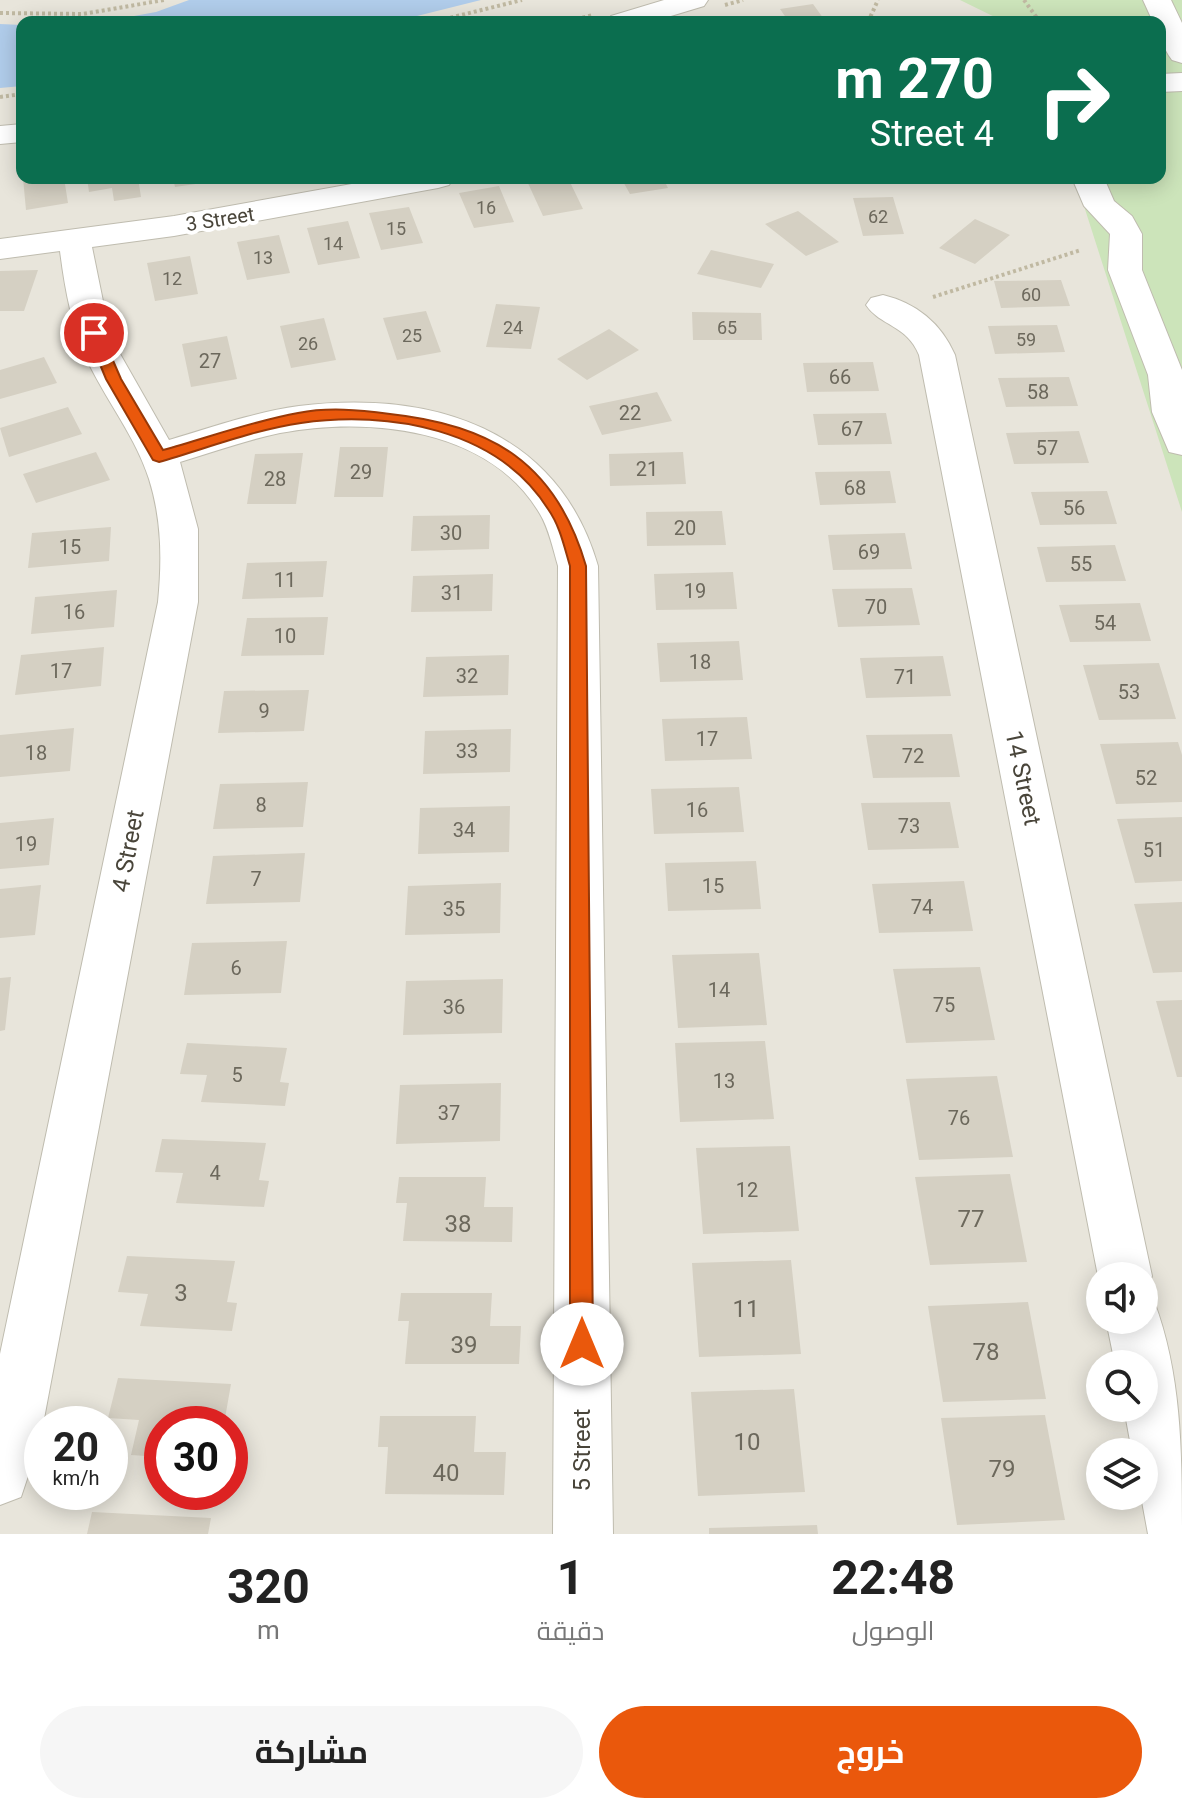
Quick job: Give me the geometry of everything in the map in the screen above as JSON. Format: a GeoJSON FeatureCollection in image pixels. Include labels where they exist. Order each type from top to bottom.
{"type":"FeatureCollection","features":[{"type":"Feature","properties":{"kind":"street"},"geometry":{"type":"LineString","coordinates":[[641,16],[694,0]]}},
{"type":"Feature","properties":{"kind":"street"},"geometry":{"type":"LineString","coordinates":[[1166,19],[1182,54]]}},
{"type":"Feature","properties":{"kind":"street","name":"3 Street"},"geometry":{"type":"LineString","coordinates":[[0,249],[267,211],[407,184]]}},
{"type":"Feature","properties":{"kind":"street"},"geometry":{"type":"LineString","coordinates":[[1091,184],[1100,206],[1117,219],[1126,234],[1125,270],[1166,375],[1170,412],[1182,443]]}},
{"type":"Feature","properties":{"kind":"street","name":"4 Street"},"geometry":{"type":"LineString","coordinates":[[0,1476],[11,1440],[178,602],[182,562],[172,489],[159,456],[131,411],[100,348],[81,287],[75,240]]}},
{"type":"Feature","properties":{"kind":"street","name":"14 Street"},"geometry":{"type":"LineString","coordinates":[[889,307],[926,333],[937,355],[1122,1262]]}},
{"type":"Feature","properties":{"kind":"street","name":"5 Street"},"geometry":{"type":"LineString","coordinates":[[159,456],[298,418],[345,414],[422,421],[477,439],[511,459],[554,504],[567,530],[578,566],[583,1534]]}},
{"type":"Feature","properties":{"kind":"street"},"geometry":{"type":"LineString","coordinates":[[1155,1422],[1178,1534]]}},
{"type":"Feature","properties":{"kind":"path"},"geometry":{"type":"LineString","coordinates":[[0,13],[65,16],[122,10],[164,0]]}},
{"type":"Feature","properties":{"kind":"path"},"geometry":{"type":"LineString","coordinates":[[457,16],[522,0]]}},
{"type":"Feature","properties":{"kind":"path"},"geometry":{"type":"LineString","coordinates":[[889,307],[1081,250]]}},
{"type":"Feature","properties":{"kind":"shaded area"},"geometry":{"type":"Polygon","coordinates":[[[0,0],[1182,0],[1182,1534],[0,1534],[0,0]]]}},
{"type":"Feature","properties":{"kind":"green space"},"geometry":{"type":"Polygon","coordinates":[[[960,0],[1182,0],[1182,512],[1077,184],[1166,184],[1166,16],[993,16],[960,0]]]}},
{"type":"Feature","properties":{"kind":"water"},"geometry":{"type":"Polygon","coordinates":[[[189,0],[481,0],[417,16],[134,16],[189,0]]]}},
{"type":"Feature","properties":{"kind":"water"},"geometry":{"type":"Polygon","coordinates":[[[0,24],[16,25],[16,87],[0,88],[0,24]]]}},
{"type":"Feature","properties":{"kind":"building"},"geometry":{"type":"Polygon","coordinates":[[[813,4],[822,16],[785,16],[780,9],[813,4]]]}},
{"type":"Feature","properties":{"kind":"building"},"geometry":{"type":"Polygon","coordinates":[[[24,184],[65,184],[68,203],[26,210],[24,184]]]}},
{"type":"Feature","properties":{"kind":"building"},"geometry":{"type":"Polygon","coordinates":[[[88,184],[139,184],[141,197],[114,201],[112,188],[89,192],[88,184]]]}},
{"type":"Feature","properties":{"kind":"building"},"geometry":{"type":"Polygon","coordinates":[[[528,184],[571,184],[583,209],[543,216],[528,184]]]}},
{"type":"Feature","properties":{"kind":"building"},"geometry":{"type":"Polygon","coordinates":[[[624,184],[666,184],[668,188],[630,194],[624,184]]]}},
{"type":"Feature","properties":{"kind":"building"},"geometry":{"type":"Polygon","coordinates":[[[499,186],[514,222],[474,228],[459,193],[499,186]]]}},
{"type":"Feature","properties":{"kind":"building"},"geometry":{"type":"Polygon","coordinates":[[[893,197],[904,234],[863,236],[853,198],[893,197]]]}},
{"type":"Feature","properties":{"kind":"building"},"geometry":{"type":"Polygon","coordinates":[[[409,207],[423,243],[381,250],[369,213],[409,207]]]}},
{"type":"Feature","properties":{"kind":"building"},"geometry":{"type":"Polygon","coordinates":[[[798,211],[839,242],[806,256],[765,224],[798,211]]]}},
{"type":"Feature","properties":{"kind":"building"},"geometry":{"type":"Polygon","coordinates":[[[975,219],[1010,235],[975,264],[939,248],[975,219]]]}},
{"type":"Feature","properties":{"kind":"building"},"geometry":{"type":"Polygon","coordinates":[[[348,221],[360,258],[318,265],[307,228],[348,221]]]}},
{"type":"Feature","properties":{"kind":"building"},"geometry":{"type":"Polygon","coordinates":[[[279,235],[290,273],[247,280],[237,242],[279,235]]]}},
{"type":"Feature","properties":{"kind":"building"},"geometry":{"type":"Polygon","coordinates":[[[711,250],[774,264],[761,288],[697,274],[711,250]]]}},
{"type":"Feature","properties":{"kind":"building"},"geometry":{"type":"Polygon","coordinates":[[[190,256],[198,294],[155,301],[147,263],[190,256]]]}},
{"type":"Feature","properties":{"kind":"building"},"geometry":{"type":"Polygon","coordinates":[[[38,270],[24,311],[0,311],[0,271],[38,270]]]}},
{"type":"Feature","properties":{"kind":"building"},"geometry":{"type":"Polygon","coordinates":[[[1061,280],[1070,306],[1001,308],[994,281],[1061,280]]]}},
{"type":"Feature","properties":{"kind":"building"},"geometry":{"type":"Polygon","coordinates":[[[496,304],[540,307],[531,349],[486,347],[496,304]]]}},
{"type":"Feature","properties":{"kind":"building"},"geometry":{"type":"Polygon","coordinates":[[[426,311],[441,352],[397,360],[383,318],[426,311]]]}},
{"type":"Feature","properties":{"kind":"building"},"geometry":{"type":"Polygon","coordinates":[[[692,312],[761,313],[762,340],[693,340],[692,312]]]}},
{"type":"Feature","properties":{"kind":"building"},"geometry":{"type":"Polygon","coordinates":[[[324,318],[336,360],[291,368],[280,326],[324,318]]]}},
{"type":"Feature","properties":{"kind":"building"},"geometry":{"type":"Polygon","coordinates":[[[1057,325],[1065,352],[995,354],[988,326],[1057,325]]]}},
{"type":"Feature","properties":{"kind":"building"},"geometry":{"type":"Polygon","coordinates":[[[609,329],[639,350],[587,380],[557,359],[609,329]]]}},
{"type":"Feature","properties":{"kind":"building"},"geometry":{"type":"Polygon","coordinates":[[[227,336],[237,379],[191,387],[182,344],[227,336]]]}},
{"type":"Feature","properties":{"kind":"building"},"geometry":{"type":"Polygon","coordinates":[[[44,357],[57,383],[0,399],[0,370],[44,357]]]}},
{"type":"Feature","properties":{"kind":"building"},"geometry":{"type":"Polygon","coordinates":[[[873,362],[879,391],[807,392],[803,363],[873,362]]]}},
{"type":"Feature","properties":{"kind":"building"},"geometry":{"type":"Polygon","coordinates":[[[1069,377],[1078,406],[1006,407],[998,378],[1069,377]]]}},
{"type":"Feature","properties":{"kind":"building"},"geometry":{"type":"Polygon","coordinates":[[[657,392],[672,421],[602,435],[589,406],[657,392]]]}},
{"type":"Feature","properties":{"kind":"building"},"geometry":{"type":"Polygon","coordinates":[[[68,407],[82,434],[9,457],[0,428],[68,407]]]}},
{"type":"Feature","properties":{"kind":"building"},"geometry":{"type":"Polygon","coordinates":[[[886,413],[892,444],[818,445],[813,414],[886,413]]]}},
{"type":"Feature","properties":{"kind":"building"},"geometry":{"type":"Polygon","coordinates":[[[1079,431],[1089,463],[1014,464],[1006,433],[1079,431]]]}},
{"type":"Feature","properties":{"kind":"building"},"geometry":{"type":"Polygon","coordinates":[[[340,447],[388,447],[383,497],[334,497],[340,447]]]}},
{"type":"Feature","properties":{"kind":"building"},"geometry":{"type":"Polygon","coordinates":[[[96,452],[110,480],[36,503],[23,474],[96,452]]]}},
{"type":"Feature","properties":{"kind":"building"},"geometry":{"type":"Polygon","coordinates":[[[683,452],[686,484],[610,486],[609,454],[683,452]]]}},
{"type":"Feature","properties":{"kind":"building"},"geometry":{"type":"Polygon","coordinates":[[[303,453],[296,504],[247,504],[255,454],[303,453]]]}},
{"type":"Feature","properties":{"kind":"building"},"geometry":{"type":"Polygon","coordinates":[[[890,471],[896,503],[820,505],[815,472],[890,471]]]}},
{"type":"Feature","properties":{"kind":"building"},"geometry":{"type":"Polygon","coordinates":[[[1107,491],[1117,524],[1040,525],[1031,492],[1107,491]]]}},
{"type":"Feature","properties":{"kind":"building"},"geometry":{"type":"Polygon","coordinates":[[[722,511],[726,545],[647,546],[646,512],[722,511]]]}},
{"type":"Feature","properties":{"kind":"building"},"geometry":{"type":"Polygon","coordinates":[[[490,515],[489,549],[411,551],[413,516],[490,515]]]}},
{"type":"Feature","properties":{"kind":"building"},"geometry":{"type":"Polygon","coordinates":[[[111,527],[109,561],[28,568],[32,533],[111,527]]]}},
{"type":"Feature","properties":{"kind":"building"},"geometry":{"type":"Polygon","coordinates":[[[905,533],[912,569],[833,570],[828,535],[905,533]]]}},
{"type":"Feature","properties":{"kind":"building"},"geometry":{"type":"Polygon","coordinates":[[[1115,545],[1126,581],[1046,582],[1037,547],[1115,545]]]}},
{"type":"Feature","properties":{"kind":"building"},"geometry":{"type":"Polygon","coordinates":[[[327,561],[323,597],[242,599],[247,563],[327,561]]]}},
{"type":"Feature","properties":{"kind":"building"},"geometry":{"type":"Polygon","coordinates":[[[733,572],[737,609],[656,610],[654,574],[733,572]]]}},
{"type":"Feature","properties":{"kind":"building"},"geometry":{"type":"Polygon","coordinates":[[[493,574],[492,611],[411,612],[413,576],[493,574]]]}},
{"type":"Feature","properties":{"kind":"building"},"geometry":{"type":"Polygon","coordinates":[[[912,588],[920,625],[838,627],[832,589],[912,588]]]}},
{"type":"Feature","properties":{"kind":"building"},"geometry":{"type":"Polygon","coordinates":[[[117,590],[114,627],[31,634],[35,597],[117,590]]]}},
{"type":"Feature","properties":{"kind":"building"},"geometry":{"type":"Polygon","coordinates":[[[1140,603],[1151,641],[1070,642],[1059,605],[1140,603]]]}},
{"type":"Feature","properties":{"kind":"building"},"geometry":{"type":"Polygon","coordinates":[[[328,617],[324,655],[241,656],[247,618],[328,617]]]}},
{"type":"Feature","properties":{"kind":"building"},"geometry":{"type":"Polygon","coordinates":[[[739,641],[743,680],[660,682],[657,643],[739,641]]]}},
{"type":"Feature","properties":{"kind":"building"},"geometry":{"type":"Polygon","coordinates":[[[104,647],[101,686],[15,695],[21,655],[104,647]]]}},
{"type":"Feature","properties":{"kind":"building"},"geometry":{"type":"Polygon","coordinates":[[[509,655],[508,695],[423,697],[426,657],[509,655]]]}},
{"type":"Feature","properties":{"kind":"building"},"geometry":{"type":"Polygon","coordinates":[[[943,656],[951,696],[866,698],[860,658],[943,656]]]}},
{"type":"Feature","properties":{"kind":"building"},"geometry":{"type":"Polygon","coordinates":[[[1159,663],[1176,719],[1099,720],[1083,665],[1159,663]]]}},
{"type":"Feature","properties":{"kind":"building"},"geometry":{"type":"Polygon","coordinates":[[[309,690],[304,731],[218,733],[224,691],[309,690]]]}},
{"type":"Feature","properties":{"kind":"building"},"geometry":{"type":"Polygon","coordinates":[[[747,717],[752,759],[665,761],[662,719],[747,717]]]}},
{"type":"Feature","properties":{"kind":"building"},"geometry":{"type":"Polygon","coordinates":[[[74,728],[70,771],[0,777],[0,735],[74,728]]]}},
{"type":"Feature","properties":{"kind":"building"},"geometry":{"type":"Polygon","coordinates":[[[511,729],[510,772],[423,774],[425,731],[511,729]]]}},
{"type":"Feature","properties":{"kind":"building"},"geometry":{"type":"Polygon","coordinates":[[[952,734],[960,777],[873,778],[866,735],[952,734]]]}},
{"type":"Feature","properties":{"kind":"building"},"geometry":{"type":"Polygon","coordinates":[[[1178,742],[1182,755],[1182,802],[1116,804],[1100,744],[1178,742]]]}},
{"type":"Feature","properties":{"kind":"building"},"geometry":{"type":"Polygon","coordinates":[[[308,782],[303,827],[213,829],[220,784],[308,782]]]}},
{"type":"Feature","properties":{"kind":"building"},"geometry":{"type":"Polygon","coordinates":[[[739,787],[744,832],[654,834],[651,789],[739,787]]]}},
{"type":"Feature","properties":{"kind":"building"},"geometry":{"type":"Polygon","coordinates":[[[950,802],[959,848],[868,850],[861,803],[950,802]]]}},
{"type":"Feature","properties":{"kind":"building"},"geometry":{"type":"Polygon","coordinates":[[[510,806],[509,852],[418,854],[420,808],[510,806]]]}},
{"type":"Feature","properties":{"kind":"building"},"geometry":{"type":"Polygon","coordinates":[[[1182,817],[1182,881],[1135,883],[1117,819],[1182,817]]]}},
{"type":"Feature","properties":{"kind":"building"},"geometry":{"type":"Polygon","coordinates":[[[54,818],[49,865],[0,869],[0,823],[54,818]]]}},
{"type":"Feature","properties":{"kind":"building"},"geometry":{"type":"Polygon","coordinates":[[[305,853],[300,902],[206,904],[213,856],[305,853]]]}},
{"type":"Feature","properties":{"kind":"building"},"geometry":{"type":"Polygon","coordinates":[[[756,861],[761,909],[668,911],[665,863],[756,861]]]}},
{"type":"Feature","properties":{"kind":"building"},"geometry":{"type":"Polygon","coordinates":[[[964,881],[973,931],[879,933],[872,884],[964,881]]]}},
{"type":"Feature","properties":{"kind":"building"},"geometry":{"type":"Polygon","coordinates":[[[501,883],[500,933],[405,935],[408,886],[501,883]]]}},
{"type":"Feature","properties":{"kind":"building"},"geometry":{"type":"Polygon","coordinates":[[[41,885],[35,935],[0,938],[0,889],[41,885]]]}},
{"type":"Feature","properties":{"kind":"building"},"geometry":{"type":"Polygon","coordinates":[[[1182,902],[1182,972],[1153,973],[1134,904],[1182,902]]]}},
{"type":"Feature","properties":{"kind":"building"},"geometry":{"type":"Polygon","coordinates":[[[287,941],[281,993],[184,995],[192,943],[287,941]]]}},
{"type":"Feature","properties":{"kind":"building"},"geometry":{"type":"Polygon","coordinates":[[[759,953],[767,1025],[678,1028],[672,955],[759,953]]]}},
{"type":"Feature","properties":{"kind":"building"},"geometry":{"type":"Polygon","coordinates":[[[980,967],[995,1040],[906,1043],[893,969],[980,967]]]}},
{"type":"Feature","properties":{"kind":"building"},"geometry":{"type":"Polygon","coordinates":[[[11,977],[5,1030],[0,1031],[0,978],[11,977]]]}},
{"type":"Feature","properties":{"kind":"building"},"geometry":{"type":"Polygon","coordinates":[[[503,979],[502,1033],[403,1035],[406,981],[503,979]]]}},
{"type":"Feature","properties":{"kind":"building"},"geometry":{"type":"Polygon","coordinates":[[[1182,1000],[1182,1077],[1177,1077],[1156,1001],[1182,1000]]]}},
{"type":"Feature","properties":{"kind":"building"},"geometry":{"type":"Polygon","coordinates":[[[765,1041],[774,1119],[680,1122],[675,1043],[765,1041]]]}},
{"type":"Feature","properties":{"kind":"building"},"geometry":{"type":"Polygon","coordinates":[[[187,1043],[287,1048],[280,1082],[289,1083],[285,1106],[201,1102],[207,1075],[180,1074],[187,1043]]]}},
{"type":"Feature","properties":{"kind":"building"},"geometry":{"type":"Polygon","coordinates":[[[997,1076],[1013,1157],[919,1160],[906,1079],[997,1076]]]}},
{"type":"Feature","properties":{"kind":"building"},"geometry":{"type":"Polygon","coordinates":[[[501,1083],[500,1141],[396,1144],[400,1085],[501,1083]]]}},
{"type":"Feature","properties":{"kind":"building"},"geometry":{"type":"Polygon","coordinates":[[[162,1139],[266,1143],[259,1180],[269,1181],[264,1207],[176,1203],[183,1173],[155,1172],[162,1139]]]}},
{"type":"Feature","properties":{"kind":"building"},"geometry":{"type":"Polygon","coordinates":[[[790,1146],[799,1231],[703,1234],[696,1148],[790,1146]]]}},
{"type":"Feature","properties":{"kind":"building"},"geometry":{"type":"Polygon","coordinates":[[[1010,1174],[1027,1262],[930,1265],[915,1177],[1010,1174]]]}},
{"type":"Feature","properties":{"kind":"building"},"geometry":{"type":"Polygon","coordinates":[[[399,1177],[486,1177],[484,1207],[513,1207],[512,1242],[403,1241],[407,1203],[396,1203],[399,1177]]]}},
{"type":"Feature","properties":{"kind":"building"},"geometry":{"type":"Polygon","coordinates":[[[127,1256],[235,1261],[227,1302],[237,1303],[232,1331],[140,1326],[148,1294],[118,1292],[127,1256]]]}},
{"type":"Feature","properties":{"kind":"building"},"geometry":{"type":"Polygon","coordinates":[[[791,1260],[801,1354],[699,1357],[692,1263],[791,1260]]]}},
{"type":"Feature","properties":{"kind":"building"},"geometry":{"type":"Polygon","coordinates":[[[401,1293],[492,1293],[490,1326],[521,1326],[519,1364],[405,1364],[409,1321],[398,1321],[401,1293]]]}},
{"type":"Feature","properties":{"kind":"building"},"geometry":{"type":"Polygon","coordinates":[[[1028,1302],[1046,1399],[943,1402],[928,1306],[1028,1302]]]}},
{"type":"Feature","properties":{"kind":"building"},"geometry":{"type":"Polygon","coordinates":[[[118,1378],[231,1384],[227,1406],[144,1406],[144,1456],[131,1455],[139,1420],[128,1419],[128,1406],[111,1406],[118,1378]]]}},
{"type":"Feature","properties":{"kind":"building"},"geometry":{"type":"Polygon","coordinates":[[[794,1389],[805,1492],[698,1496],[691,1392],[794,1389]]]}},
{"type":"Feature","properties":{"kind":"building"},"geometry":{"type":"Polygon","coordinates":[[[1045,1415],[1065,1520],[957,1525],[941,1418],[1045,1415]]]}},
{"type":"Feature","properties":{"kind":"building"},"geometry":{"type":"Polygon","coordinates":[[[380,1416],[476,1416],[474,1452],[506,1452],[504,1495],[385,1494],[388,1447],[378,1447],[380,1416]]]}},
{"type":"Feature","properties":{"kind":"building"},"geometry":{"type":"Polygon","coordinates":[[[92,1512],[211,1518],[208,1534],[87,1534],[92,1512]]]}},
{"type":"Feature","properties":{"kind":"building"},"geometry":{"type":"Polygon","coordinates":[[[817,1525],[818,1534],[709,1534],[709,1528],[817,1525]]]}},
{"type":"Feature","properties":{"kind":"route"},"geometry":{"type":"LineString","coordinates":[[94,333],[114,379],[159,456],[298,418],[345,414],[391,416],[438,424],[477,439],[511,459],[535,480],[554,504],[567,530],[578,566],[582,1344]]}}]}
